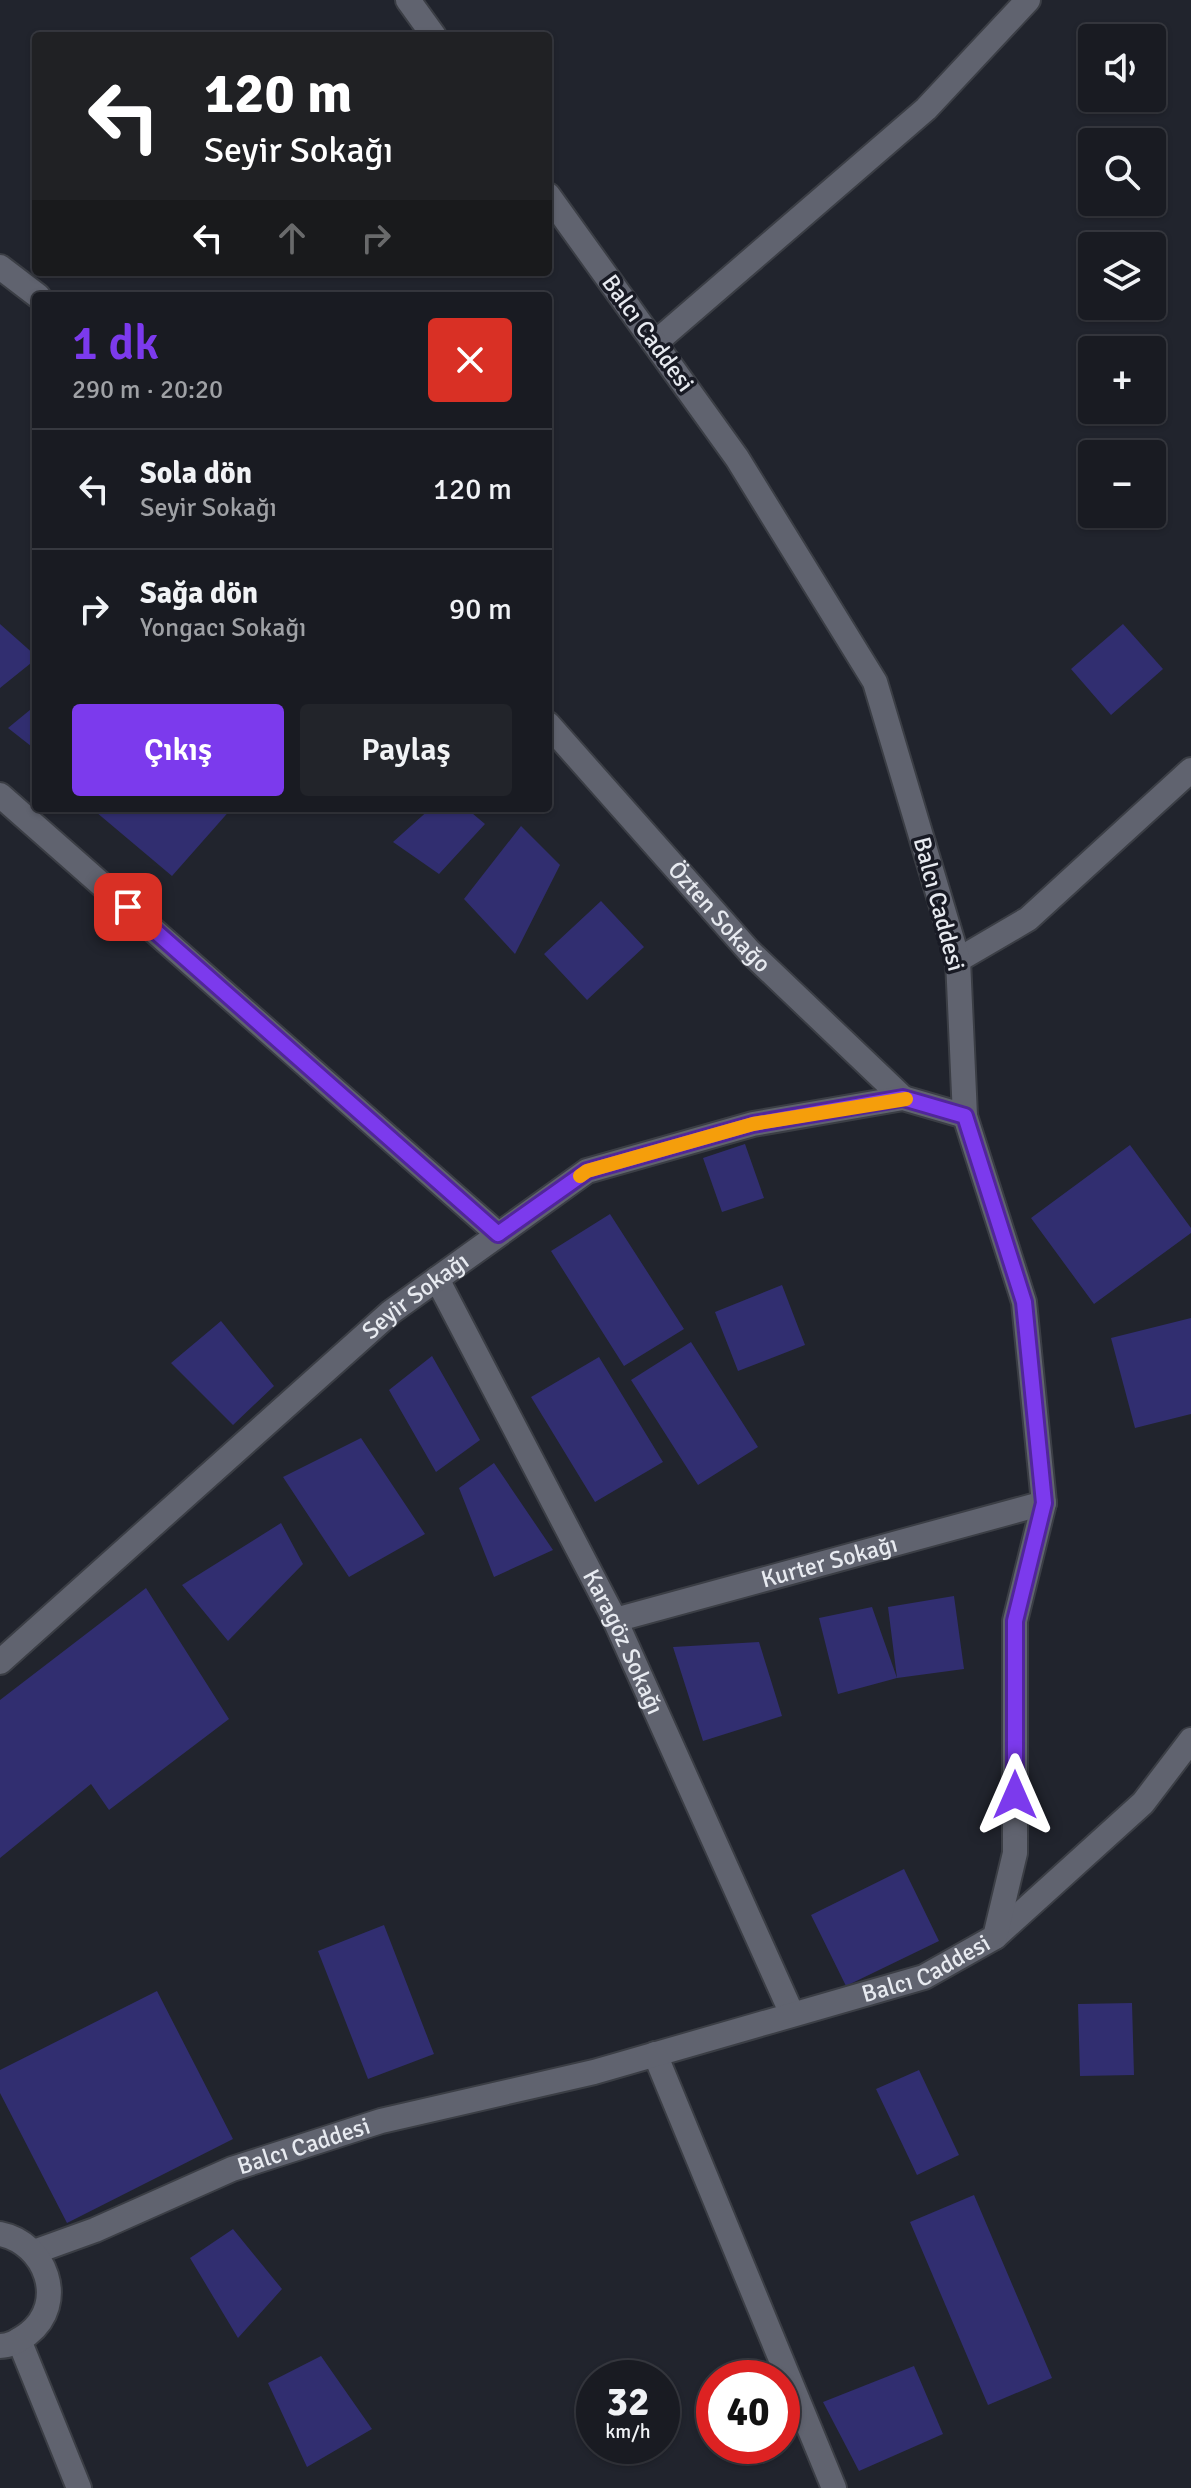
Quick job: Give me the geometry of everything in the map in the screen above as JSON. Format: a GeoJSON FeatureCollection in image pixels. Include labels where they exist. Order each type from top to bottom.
{"type":"FeatureCollection","features":[{"type":"Feature","properties":{"kind":"street"},"geometry":{"type":"LineString","coordinates":[[408,0],[431,32]]}},
{"type":"Feature","properties":{"kind":"street"},"geometry":{"type":"LineString","coordinates":[[655,343],[926,109],[1028,0]]}},
{"type":"Feature","properties":{"kind":"street","name":"Balcı Caddesi"},"geometry":{"type":"LineString","coordinates":[[34,2252],[95,2230],[232,2169],[381,2121],[594,2072],[924,1977],[995,1937],[1015,1853],[1015,1621],[1044,1503],[1024,1302],[965,1116],[958,960],[875,682],[737,458],[552,201]]}},
{"type":"Feature","properties":{"kind":"street"},"geometry":{"type":"LineString","coordinates":[[0,267],[33,292]]}},
{"type":"Feature","properties":{"kind":"street","name":"Özten Sokağo"},"geometry":{"type":"LineString","coordinates":[[552,729],[749,951],[903,1098]]}},
{"type":"Feature","properties":{"kind":"street"},"geometry":{"type":"LineString","coordinates":[[958,960],[1028,919],[1191,770]]}},
{"type":"Feature","properties":{"kind":"street"},"geometry":{"type":"LineString","coordinates":[[0,795],[498,1234]]}},
{"type":"Feature","properties":{"kind":"street","name":"Seyir Sokağı"},"geometry":{"type":"LineString","coordinates":[[0,1662],[391,1312],[587,1171],[753,1124],[903,1098],[965,1116]]}},
{"type":"Feature","properties":{"kind":"street","name":"Karagöz Sokağı"},"geometry":{"type":"LineString","coordinates":[[437,1279],[615,1620],[792,2014]]}},
{"type":"Feature","properties":{"kind":"street","name":"Kurter Sokağı"},"geometry":{"type":"LineString","coordinates":[[615,1620],[1044,1503]]}},
{"type":"Feature","properties":{"kind":"street"},"geometry":{"type":"LineString","coordinates":[[995,1937],[1143,1803],[1191,1740]]}},
{"type":"Feature","properties":{"kind":"street"},"geometry":{"type":"LineString","coordinates":[[655,2054],[834,2488]]}},
{"type":"Feature","properties":{"kind":"street"},"geometry":{"type":"LineString","coordinates":[[0,2234],[17,2239],[34,2252],[46,2274],[49,2299],[43,2316],[33,2330],[10,2343],[79,2488]]}},
{"type":"Feature","properties":{"kind":"building"},"geometry":{"type":"Polygon","coordinates":[[[0,624],[32,652],[32,662],[0,688],[0,624]]]}},
{"type":"Feature","properties":{"kind":"building"},"geometry":{"type":"Polygon","coordinates":[[[1123,624],[1163,669],[1111,715],[1071,669],[1123,624]]]}},
{"type":"Feature","properties":{"kind":"building"},"geometry":{"type":"Polygon","coordinates":[[[32,708],[32,747],[8,728],[32,708]]]}},
{"type":"Feature","properties":{"kind":"building"},"geometry":{"type":"Polygon","coordinates":[[[96,812],[228,812],[172,876],[96,812]]]}},
{"type":"Feature","properties":{"kind":"building"},"geometry":{"type":"Polygon","coordinates":[[[427,812],[471,812],[485,824],[439,874],[393,842],[427,812]]]}},
{"type":"Feature","properties":{"kind":"building"},"geometry":{"type":"Polygon","coordinates":[[[521,826],[560,865],[515,954],[464,899],[521,826]]]}},
{"type":"Feature","properties":{"kind":"building"},"geometry":{"type":"Polygon","coordinates":[[[601,901],[644,947],[587,1000],[544,954],[601,901]]]}},
{"type":"Feature","properties":{"kind":"building"},"geometry":{"type":"Polygon","coordinates":[[[745,1144],[764,1198],[722,1212],[703,1158],[745,1144]]]}},
{"type":"Feature","properties":{"kind":"building"},"geometry":{"type":"Polygon","coordinates":[[[1130,1145],[1191,1228],[1191,1233],[1094,1304],[1031,1218],[1130,1145]]]}},
{"type":"Feature","properties":{"kind":"building"},"geometry":{"type":"Polygon","coordinates":[[[610,1214],[684,1329],[624,1366],[551,1251],[610,1214]]]}},
{"type":"Feature","properties":{"kind":"building"},"geometry":{"type":"Polygon","coordinates":[[[782,1285],[805,1345],[738,1371],[715,1312],[782,1285]]]}},
{"type":"Feature","properties":{"kind":"building"},"geometry":{"type":"Polygon","coordinates":[[[1191,1318],[1191,1414],[1135,1428],[1111,1338],[1191,1318]]]}},
{"type":"Feature","properties":{"kind":"building"},"geometry":{"type":"Polygon","coordinates":[[[221,1321],[274,1386],[233,1425],[171,1363],[221,1321]]]}},
{"type":"Feature","properties":{"kind":"building"},"geometry":{"type":"Polygon","coordinates":[[[691,1342],[758,1447],[698,1485],[631,1380],[691,1342]]]}},
{"type":"Feature","properties":{"kind":"building"},"geometry":{"type":"Polygon","coordinates":[[[432,1356],[480,1440],[436,1472],[389,1390],[432,1356]]]}},
{"type":"Feature","properties":{"kind":"building"},"geometry":{"type":"Polygon","coordinates":[[[599,1357],[663,1462],[595,1502],[531,1397],[599,1357]]]}},
{"type":"Feature","properties":{"kind":"building"},"geometry":{"type":"Polygon","coordinates":[[[361,1438],[425,1534],[349,1577],[283,1477],[361,1438]]]}},
{"type":"Feature","properties":{"kind":"building"},"geometry":{"type":"Polygon","coordinates":[[[494,1463],[553,1550],[494,1577],[459,1488],[494,1463]]]}},
{"type":"Feature","properties":{"kind":"building"},"geometry":{"type":"Polygon","coordinates":[[[281,1523],[303,1564],[228,1641],[182,1585],[281,1523]]]}},
{"type":"Feature","properties":{"kind":"building"},"geometry":{"type":"Polygon","coordinates":[[[146,1588],[229,1719],[109,1810],[91,1784],[0,1858],[0,1700],[146,1588]]]}},
{"type":"Feature","properties":{"kind":"building"},"geometry":{"type":"Polygon","coordinates":[[[954,1596],[964,1669],[897,1678],[888,1607],[954,1596]]]}},
{"type":"Feature","properties":{"kind":"building"},"geometry":{"type":"Polygon","coordinates":[[[872,1607],[897,1678],[838,1694],[819,1618],[872,1607]]]}},
{"type":"Feature","properties":{"kind":"building"},"geometry":{"type":"Polygon","coordinates":[[[759,1642],[782,1716],[703,1741],[673,1647],[759,1642]]]}},
{"type":"Feature","properties":{"kind":"building"},"geometry":{"type":"Polygon","coordinates":[[[904,1869],[939,1941],[846,1986],[811,1915],[904,1869]]]}},
{"type":"Feature","properties":{"kind":"building"},"geometry":{"type":"Polygon","coordinates":[[[384,1925],[434,2054],[368,2079],[318,1951],[384,1925]]]}},
{"type":"Feature","properties":{"kind":"building"},"geometry":{"type":"Polygon","coordinates":[[[157,1991],[233,2139],[67,2223],[0,2093],[0,2070],[157,1991]]]}},
{"type":"Feature","properties":{"kind":"building"},"geometry":{"type":"Polygon","coordinates":[[[1132,2003],[1134,2075],[1080,2076],[1078,2004],[1132,2003]]]}},
{"type":"Feature","properties":{"kind":"building"},"geometry":{"type":"Polygon","coordinates":[[[919,2070],[959,2155],[917,2175],[876,2089],[919,2070]]]}},
{"type":"Feature","properties":{"kind":"building"},"geometry":{"type":"Polygon","coordinates":[[[974,2195],[1052,2378],[988,2405],[910,2222],[974,2195]]]}},
{"type":"Feature","properties":{"kind":"building"},"geometry":{"type":"Polygon","coordinates":[[[233,2229],[282,2289],[238,2338],[190,2258],[233,2229]]]}},
{"type":"Feature","properties":{"kind":"building"},"geometry":{"type":"Polygon","coordinates":[[[321,2356],[372,2429],[307,2467],[268,2383],[321,2356]]]}},
{"type":"Feature","properties":{"kind":"building"},"geometry":{"type":"Polygon","coordinates":[[[914,2366],[943,2434],[859,2471],[823,2402],[914,2366]]]}},
{"type":"Feature","properties":{"kind":"slow traffic"},"geometry":{"type":"LineString","coordinates":[[580,1176],[587,1171],[753,1124],[906,1099]]}},
{"type":"Feature","properties":{"kind":"route"},"geometry":{"type":"LineString","coordinates":[[128,907],[498,1234],[587,1171],[753,1124],[903,1098],[965,1116],[1024,1302],[1044,1503],[1015,1621],[1015,1795]]}}]}
